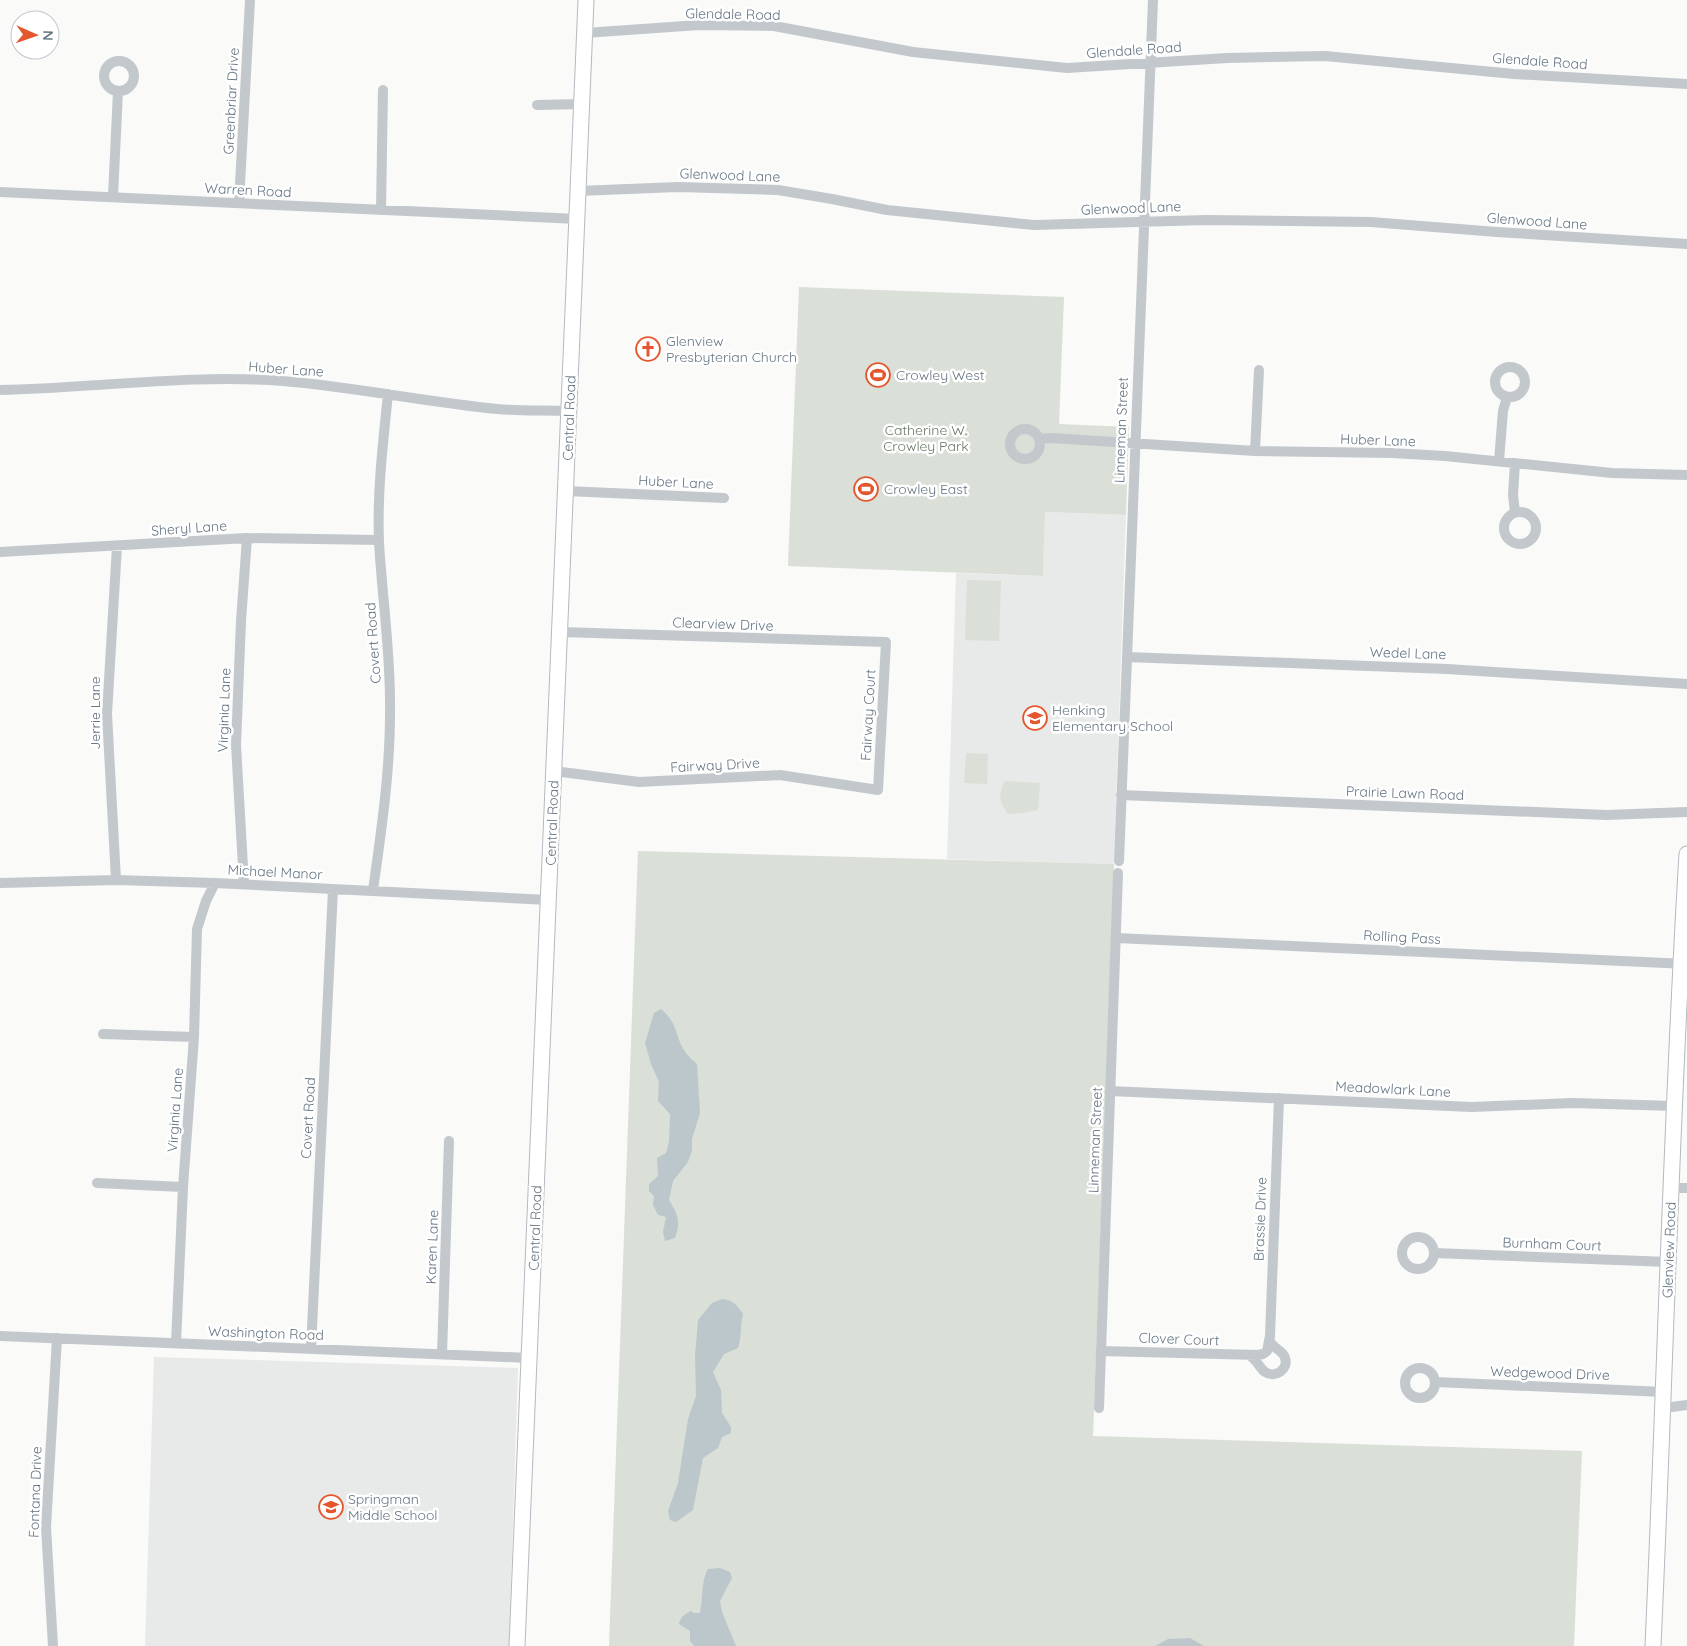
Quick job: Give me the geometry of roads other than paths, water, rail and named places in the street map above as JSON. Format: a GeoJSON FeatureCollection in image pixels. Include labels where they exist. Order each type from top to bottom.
{"type":"FeatureCollection","features":[{"type":"Feature","properties":{"kind":"main road","name":"Central Road"},"geometry":{"type":"LineString","coordinates":[[517,1646],[586,0]]}},
{"type":"Feature","properties":{"kind":"main road","name":"Glenview Road"},"geometry":{"type":"LineString","coordinates":[[1653,1646],[1669,1262],[1679,1188],[1674,1106],[1684,963],[1687,854]]}},
{"type":"Feature","properties":{"kind":"street","name":"Greenbriar Drive"},"geometry":{"type":"LineString","coordinates":[[239,203],[250,0]]}},
{"type":"Feature","properties":{"kind":"street","name":"Linneman Street"},"geometry":{"type":"LineString","coordinates":[[1119,861],[1153,0]]}},
{"type":"Feature","properties":{"kind":"street","name":"Glendale Road"},"geometry":{"type":"LineString","coordinates":[[584,33],[699,25],[774,26],[913,52],[1067,68],[1227,58],[1325,56],[1514,74],[1687,84]]}},
{"type":"Feature","properties":{"kind":"street"},"geometry":{"type":"LineString","coordinates":[[381,210],[383,90]]}},
{"type":"Feature","properties":{"kind":"street"},"geometry":{"type":"LineString","coordinates":[[113,196],[118,91]]}},
{"type":"Feature","properties":{"kind":"street"},"geometry":{"type":"LineString","coordinates":[[537,105],[582,104]]}},
{"type":"Feature","properties":{"kind":"street","name":"Glenwood Lane"},"geometry":{"type":"LineString","coordinates":[[578,191],[678,187],[778,190],[832,198],[888,210],[1034,225],[1206,220],[1370,222],[1687,244]]}},
{"type":"Feature","properties":{"kind":"street","name":"Warren Road"},"geometry":{"type":"LineString","coordinates":[[0,192],[577,219]]}},
{"type":"Feature","properties":{"kind":"street"},"geometry":{"type":"LineString","coordinates":[[1255,451],[1259,370]]}},
{"type":"Feature","properties":{"kind":"street","name":"Huber Lane"},"geometry":{"type":"LineString","coordinates":[[0,390],[49,389],[148,381],[219,379],[282,381],[341,387],[498,409],[569,411]]}},
{"type":"Feature","properties":{"kind":"street","name":"Covert Road"},"geometry":{"type":"LineString","coordinates":[[373,890],[384,820],[389,758],[390,700],[379,540],[381,462],[388,394]]}},
{"type":"Feature","properties":{"kind":"street"},"geometry":{"type":"LineString","coordinates":[[1499,461],[1503,411],[1507,397]]}},
{"type":"Feature","properties":{"kind":"street","name":"Huber Lane"},"geometry":{"type":"LineString","coordinates":[[1039,439],[1051,438],[1255,451],[1391,453],[1499,461],[1612,473],[1687,475]]}},
{"type":"Feature","properties":{"kind":"street"},"geometry":{"type":"LineString","coordinates":[[1515,512],[1513,495],[1516,463]]}},
{"type":"Feature","properties":{"kind":"street","name":"Huber Lane"},"geometry":{"type":"LineString","coordinates":[[566,491],[724,498]]}},
{"type":"Feature","properties":{"kind":"street","name":"Sheryl Lane"},"geometry":{"type":"LineString","coordinates":[[0,552],[247,538],[379,540]]}},
{"type":"Feature","properties":{"kind":"street","name":"Virginia Lane"},"geometry":{"type":"LineString","coordinates":[[244,884],[236,746],[241,621],[247,538]]}},
{"type":"Feature","properties":{"kind":"street","name":"Jerrie Lane"},"geometry":{"type":"LineString","coordinates":[[116,880],[107,714],[117,546]]}},
{"type":"Feature","properties":{"kind":"street","name":"Clearview Drive"},"geometry":{"type":"LineString","coordinates":[[560,632],[886,642]]}},
{"type":"Feature","properties":{"kind":"street","name":"Fairway Court"},"geometry":{"type":"LineString","coordinates":[[878,790],[886,642]]}},
{"type":"Feature","properties":{"kind":"street","name":"Wedel Lane"},"geometry":{"type":"LineString","coordinates":[[1127,657],[1447,669],[1687,684]]}},
{"type":"Feature","properties":{"kind":"street","name":"Fairway Drive"},"geometry":{"type":"LineString","coordinates":[[554,771],[639,782],[780,775],[878,790]]}},
{"type":"Feature","properties":{"kind":"street","name":"Prairie Lawn Road"},"geometry":{"type":"LineString","coordinates":[[1121,795],[1606,815],[1687,812]]}},
{"type":"Feature","properties":{"kind":"street","name":"Linneman Street"},"geometry":{"type":"LineString","coordinates":[[1098,1408],[1118,873]]}},
{"type":"Feature","properties":{"kind":"street","name":"Michael Manor"},"geometry":{"type":"LineString","coordinates":[[0,883],[116,880],[215,883],[549,900]]}},
{"type":"Feature","properties":{"kind":"street","name":"Virginia Lane"},"geometry":{"type":"LineString","coordinates":[[176,1343],[183,1187],[194,1037],[197,929],[206,900],[215,883]]}},
{"type":"Feature","properties":{"kind":"street","name":"Covert Road"},"geometry":{"type":"LineString","coordinates":[[311,1349],[332,889]]}},
{"type":"Feature","properties":{"kind":"street","name":"Rolling Pass"},"geometry":{"type":"LineString","coordinates":[[1116,938],[1684,963]]}},
{"type":"Feature","properties":{"kind":"street"},"geometry":{"type":"LineString","coordinates":[[103,1034],[194,1037]]}},
{"type":"Feature","properties":{"kind":"street","name":"Meadowlark Lane"},"geometry":{"type":"LineString","coordinates":[[1110,1091],[1472,1107],[1572,1103],[1674,1106]]}},
{"type":"Feature","properties":{"kind":"street","name":"Brassie Drive"},"geometry":{"type":"LineString","coordinates":[[1270,1341],[1279,1098]]}},
{"type":"Feature","properties":{"kind":"street","name":"Karen Lane"},"geometry":{"type":"LineString","coordinates":[[442,1354],[450,1141]]}},
{"type":"Feature","properties":{"kind":"street"},"geometry":{"type":"LineString","coordinates":[[97,1183],[183,1187]]}},
{"type":"Feature","properties":{"kind":"street","name":"Burnham Court"},"geometry":{"type":"LineString","coordinates":[[1434,1253],[1669,1262]]}},
{"type":"Feature","properties":{"kind":"street","name":"Washington Road"},"geometry":{"type":"LineString","coordinates":[[0,1336],[530,1358]]}},
{"type":"Feature","properties":{"kind":"street","name":"Fontana Drive"},"geometry":{"type":"LineString","coordinates":[[53,1646],[46,1528],[57,1338]]}},
{"type":"Feature","properties":{"kind":"street"},"geometry":{"type":"LineString","coordinates":[[1270,1341],[1273,1347],[1280,1350],[1285,1357],[1286,1365],[1281,1372],[1273,1375],[1265,1372],[1253,1355],[1263,1354],[1267,1351],[1270,1341]]}},
{"type":"Feature","properties":{"kind":"street","name":"Clover Court"},"geometry":{"type":"LineString","coordinates":[[1101,1351],[1253,1355]]}},
{"type":"Feature","properties":{"kind":"street","name":"Wedgewood Drive"},"geometry":{"type":"LineString","coordinates":[[1436,1382],[1664,1392]]}},
{"type":"Feature","properties":{"kind":"street"},"geometry":{"type":"LineString","coordinates":[[1664,1408],[1687,1405]]}},
{"type":"Feature","properties":{"kind":"place","name":"Glenview Presbyterian Church"},"geometry":{"type":"Point","coordinates":[648,349]}},
{"type":"Feature","properties":{"kind":"place","name":"Crowley West"},"geometry":{"type":"Point","coordinates":[878,375]}},
{"type":"Feature","properties":{"kind":"place","name":"Crowley East"},"geometry":{"type":"Point","coordinates":[866,489]}},
{"type":"Feature","properties":{"kind":"place","name":"Henking Elementary School"},"geometry":{"type":"Point","coordinates":[1035,718]}},
{"type":"Feature","properties":{"kind":"place","name":"Springman Middle School"},"geometry":{"type":"Point","coordinates":[331,1507]}},
{"type":"Feature","properties":{"kind":"park label","name":"Catherine W. Crowley Park"},"geometry":{"type":"Point","coordinates":[926,438]}}]}
